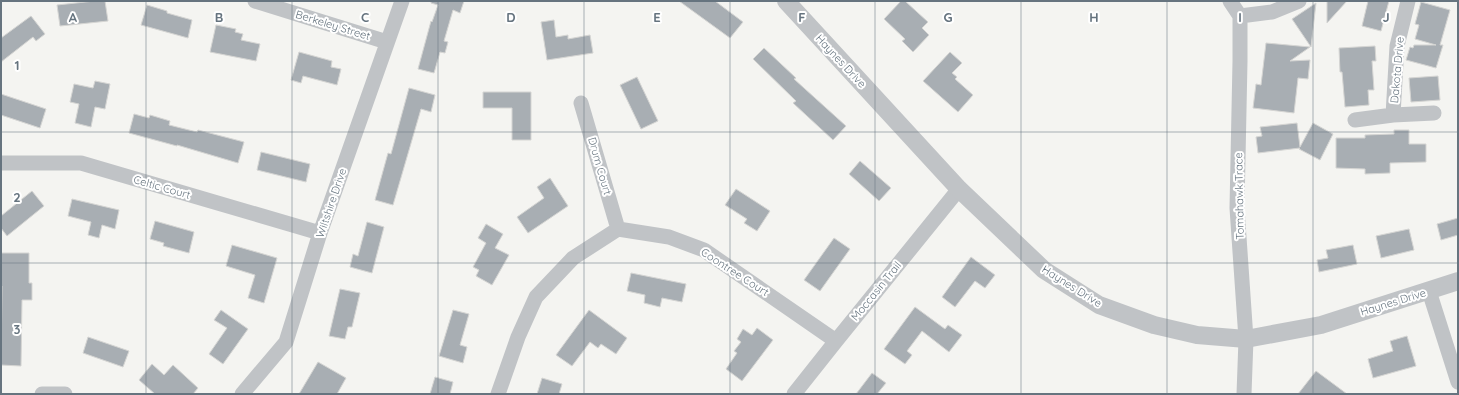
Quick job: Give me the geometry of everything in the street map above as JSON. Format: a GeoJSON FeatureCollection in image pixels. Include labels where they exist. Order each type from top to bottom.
{"type":"FeatureCollection","features":[{"type":"Feature","properties":{"kind":"street","name":"Berkeley Street"},"geometry":{"type":"LineString","coordinates":[[255,1],[387,42]]}},
{"type":"Feature","properties":{"kind":"street","name":"Wiltshire Drive"},"geometry":{"type":"LineString","coordinates":[[242,394],[286,342],[320,233],[402,1]]}},
{"type":"Feature","properties":{"kind":"street","name":"Haynes Drive"},"geometry":{"type":"LineString","coordinates":[[786,1],[959,189],[1044,270],[1099,305],[1154,325],[1197,335],[1246,339],[1321,324],[1458,281]]}},
{"type":"Feature","properties":{"kind":"street"},"geometry":{"type":"LineString","coordinates":[[1230,1],[1240,16],[1272,12],[1299,1]]}},
{"type":"Feature","properties":{"kind":"street","name":"Dakota Drive"},"geometry":{"type":"LineString","coordinates":[[1393,115],[1397,46],[1408,1]]}},
{"type":"Feature","properties":{"kind":"street","name":"Tomahawk Trace"},"geometry":{"type":"LineString","coordinates":[[1240,16],[1237,208],[1246,339],[1244,394]]}},
{"type":"Feature","properties":{"kind":"street","name":"Drum Court"},"geometry":{"type":"LineString","coordinates":[[581,103],[618,229]]}},
{"type":"Feature","properties":{"kind":"street","name":"Dakota Drive"},"geometry":{"type":"LineString","coordinates":[[1355,120],[1393,115],[1434,114]]}},
{"type":"Feature","properties":{"kind":"street","name":"Celtic Court"},"geometry":{"type":"LineString","coordinates":[[1,163],[82,163],[320,233]]}},
{"type":"Feature","properties":{"kind":"street","name":"Moccasin Trail"},"geometry":{"type":"LineString","coordinates":[[794,394],[959,189]]}},
{"type":"Feature","properties":{"kind":"street"},"geometry":{"type":"LineString","coordinates":[[498,394],[518,337],[536,297],[573,258],[618,229]]}},
{"type":"Feature","properties":{"kind":"street","name":"Coontree Court"},"geometry":{"type":"LineString","coordinates":[[618,229],[669,237],[704,250],[836,341]]}},
{"type":"Feature","properties":{"kind":"street"},"geometry":{"type":"LineString","coordinates":[[1430,291],[1458,382]]}},
{"type":"Feature","properties":{"kind":"street"},"geometry":{"type":"LineString","coordinates":[[42,394],[65,394]]}},
{"type":"Feature","properties":{"kind":"building"},"geometry":{"type":"Polygon","coordinates":[[[105,1],[108,21],[60,26],[57,5],[105,1]]]}},
{"type":"Feature","properties":{"kind":"building"},"geometry":{"type":"Polygon","coordinates":[[[431,1],[464,1],[460,13],[453,10],[444,41],[448,42],[445,53],[440,52],[434,73],[418,69],[431,21],[432,22],[438,5],[431,3],[431,1]]]}},
{"type":"Feature","properties":{"kind":"building"},"geometry":{"type":"Polygon","coordinates":[[[679,1],[715,1],[743,22],[730,38],[679,1]]]}},
{"type":"Feature","properties":{"kind":"building"},"geometry":{"type":"Polygon","coordinates":[[[901,1],[905,1],[928,22],[922,28],[929,35],[913,52],[902,41],[905,39],[884,19],[901,1]]]}},
{"type":"Feature","properties":{"kind":"building"},"geometry":{"type":"Polygon","coordinates":[[[1327,1],[1347,1],[1327,23],[1327,1]]]}},
{"type":"Feature","properties":{"kind":"building"},"geometry":{"type":"Polygon","coordinates":[[[1368,1],[1389,1],[1381,31],[1362,26],[1368,1]]]}},
{"type":"Feature","properties":{"kind":"building"},"geometry":{"type":"Polygon","coordinates":[[[1421,2],[1450,10],[1440,45],[1443,45],[1436,68],[1406,60],[1410,47],[1413,48],[1414,45],[1436,45],[1415,39],[1419,25],[1415,24],[1421,2]]]}},
{"type":"Feature","properties":{"kind":"building"},"geometry":{"type":"Polygon","coordinates":[[[1316,3],[1311,47],[1292,19],[1316,3]]]}},
{"type":"Feature","properties":{"kind":"building"},"geometry":{"type":"Polygon","coordinates":[[[147,5],[167,11],[167,13],[192,20],[188,38],[141,25],[147,5]]]}},
{"type":"Feature","properties":{"kind":"building"},"geometry":{"type":"Polygon","coordinates":[[[31,16],[45,34],[36,41],[33,37],[1,62],[1,38],[31,16]]]}},
{"type":"Feature","properties":{"kind":"building"},"geometry":{"type":"Polygon","coordinates":[[[554,20],[556,37],[568,35],[568,39],[590,35],[593,53],[547,60],[541,22],[554,20]]]}},
{"type":"Feature","properties":{"kind":"building"},"geometry":{"type":"Polygon","coordinates":[[[216,25],[236,29],[235,32],[243,34],[241,40],[260,44],[256,61],[210,52],[216,25]]]}},
{"type":"Feature","properties":{"kind":"building"},"geometry":{"type":"Polygon","coordinates":[[[1266,43],[1310,47],[1290,61],[1310,60],[1308,79],[1298,78],[1294,113],[1253,108],[1256,84],[1261,85],[1266,43]]]}},
{"type":"Feature","properties":{"kind":"building"},"geometry":{"type":"Polygon","coordinates":[[[1375,46],[1376,61],[1372,61],[1374,90],[1368,90],[1369,105],[1345,107],[1342,72],[1340,72],[1339,48],[1375,46]]]}},
{"type":"Feature","properties":{"kind":"building"},"geometry":{"type":"Polygon","coordinates":[[[764,48],[796,78],[794,79],[846,126],[833,140],[793,103],[796,101],[753,59],[764,48]]]}},
{"type":"Feature","properties":{"kind":"building"},"geometry":{"type":"Polygon","coordinates":[[[299,52],[332,61],[331,67],[341,69],[337,85],[303,76],[301,83],[291,80],[299,52]]]}},
{"type":"Feature","properties":{"kind":"building"},"geometry":{"type":"Polygon","coordinates":[[[950,52],[962,63],[952,73],[957,77],[955,79],[973,95],[958,112],[923,81],[950,52]]]}},
{"type":"Feature","properties":{"kind":"building"},"geometry":{"type":"Polygon","coordinates":[[[1438,76],[1440,100],[1411,102],[1409,78],[1438,76]]]}},
{"type":"Feature","properties":{"kind":"building"},"geometry":{"type":"Polygon","coordinates":[[[637,77],[658,121],[641,129],[620,85],[637,77]]]}},
{"type":"Feature","properties":{"kind":"building"},"geometry":{"type":"Polygon","coordinates":[[[95,81],[110,84],[105,109],[95,107],[91,127],[75,123],[79,104],[70,102],[74,84],[93,88],[95,81]]]}},
{"type":"Feature","properties":{"kind":"building"},"geometry":{"type":"Polygon","coordinates":[[[409,88],[435,95],[431,112],[421,109],[393,205],[375,200],[388,153],[391,154],[409,88]]]}},
{"type":"Feature","properties":{"kind":"building"},"geometry":{"type":"Polygon","coordinates":[[[483,92],[531,92],[531,140],[512,140],[512,108],[483,108],[483,92]]]}},
{"type":"Feature","properties":{"kind":"building"},"geometry":{"type":"Polygon","coordinates":[[[1,94],[46,109],[40,128],[1,115],[1,94]]]}},
{"type":"Feature","properties":{"kind":"building"},"geometry":{"type":"Polygon","coordinates":[[[134,114],[149,118],[150,115],[170,121],[169,125],[197,132],[198,130],[244,142],[238,163],[129,133],[134,114]]]}},
{"type":"Feature","properties":{"kind":"building"},"geometry":{"type":"Polygon","coordinates":[[[1297,123],[1300,147],[1313,123],[1333,134],[1320,160],[1299,149],[1300,148],[1258,153],[1256,137],[1262,136],[1260,127],[1297,123]]]}},
{"type":"Feature","properties":{"kind":"building"},"geometry":{"type":"Polygon","coordinates":[[[1394,130],[1409,130],[1409,144],[1426,144],[1426,162],[1390,163],[1390,173],[1365,174],[1365,169],[1336,168],[1336,138],[1365,138],[1365,135],[1394,134],[1394,130]]]}},
{"type":"Feature","properties":{"kind":"building"},"geometry":{"type":"Polygon","coordinates":[[[261,152],[310,164],[306,182],[257,170],[261,152]]]}},
{"type":"Feature","properties":{"kind":"building"},"geometry":{"type":"Polygon","coordinates":[[[860,161],[891,188],[879,201],[849,174],[860,161]]]}},
{"type":"Feature","properties":{"kind":"building"},"geometry":{"type":"Polygon","coordinates":[[[550,178],[568,206],[528,233],[517,217],[544,198],[537,187],[550,178]]]}},
{"type":"Feature","properties":{"kind":"building"},"geometry":{"type":"Polygon","coordinates":[[[736,189],[770,211],[757,231],[744,223],[747,219],[725,205],[736,189]]]}},
{"type":"Feature","properties":{"kind":"building"},"geometry":{"type":"Polygon","coordinates":[[[32,191],[44,206],[7,236],[1,228],[1,216],[32,191]]]}},
{"type":"Feature","properties":{"kind":"building"},"geometry":{"type":"Polygon","coordinates":[[[72,199],[119,210],[115,229],[102,225],[99,238],[88,235],[91,222],[68,216],[72,199]]]}},
{"type":"Feature","properties":{"kind":"building"},"geometry":{"type":"Polygon","coordinates":[[[1458,218],[1458,235],[1441,240],[1437,224],[1458,218]]]}},
{"type":"Feature","properties":{"kind":"building"},"geometry":{"type":"Polygon","coordinates":[[[155,221],[194,232],[189,253],[163,246],[164,243],[150,239],[155,221]]]}},
{"type":"Feature","properties":{"kind":"building"},"geometry":{"type":"Polygon","coordinates":[[[367,222],[384,227],[372,273],[350,267],[353,254],[358,256],[367,222]]]}},
{"type":"Feature","properties":{"kind":"building"},"geometry":{"type":"Polygon","coordinates":[[[486,224],[503,234],[495,248],[509,255],[492,285],[476,276],[479,270],[473,267],[486,243],[478,238],[486,224]]]}},
{"type":"Feature","properties":{"kind":"building"},"geometry":{"type":"Polygon","coordinates":[[[1409,229],[1414,250],[1381,258],[1376,236],[1409,229]]]}},
{"type":"Feature","properties":{"kind":"building"},"geometry":{"type":"Polygon","coordinates":[[[834,238],[850,249],[820,291],[804,280],[834,238]]]}},
{"type":"Feature","properties":{"kind":"building"},"geometry":{"type":"Polygon","coordinates":[[[232,245],[277,258],[264,303],[248,298],[255,275],[226,266],[232,245]]]}},
{"type":"Feature","properties":{"kind":"building"},"geometry":{"type":"Polygon","coordinates":[[[1353,245],[1357,264],[1319,272],[1317,260],[1328,258],[1326,250],[1353,245]]]}},
{"type":"Feature","properties":{"kind":"building"},"geometry":{"type":"Polygon","coordinates":[[[1,253],[29,253],[29,283],[32,283],[32,300],[22,300],[21,366],[1,365],[1,253]]]}},
{"type":"Feature","properties":{"kind":"building"},"geometry":{"type":"Polygon","coordinates":[[[971,257],[995,275],[985,288],[975,281],[955,307],[942,297],[971,257]]]}},
{"type":"Feature","properties":{"kind":"building"},"geometry":{"type":"Polygon","coordinates":[[[631,273],[686,284],[682,302],[662,298],[660,307],[644,303],[645,295],[627,291],[631,273]]]}},
{"type":"Feature","properties":{"kind":"building"},"geometry":{"type":"Polygon","coordinates":[[[340,289],[360,293],[352,327],[348,327],[345,339],[329,336],[340,289]]]}},
{"type":"Feature","properties":{"kind":"building"},"geometry":{"type":"Polygon","coordinates":[[[915,307],[945,329],[948,325],[962,335],[949,352],[922,331],[907,351],[912,355],[905,364],[884,349],[915,307]]]}},
{"type":"Feature","properties":{"kind":"building"},"geometry":{"type":"Polygon","coordinates":[[[221,310],[248,329],[223,364],[209,354],[227,328],[214,320],[221,310]]]}},
{"type":"Feature","properties":{"kind":"building"},"geometry":{"type":"Polygon","coordinates":[[[453,310],[469,314],[460,345],[467,347],[463,363],[439,356],[453,310]]]}},
{"type":"Feature","properties":{"kind":"building"},"geometry":{"type":"Polygon","coordinates":[[[589,310],[627,338],[616,354],[601,344],[598,348],[590,342],[572,366],[556,355],[589,310]]]}},
{"type":"Feature","properties":{"kind":"building"},"geometry":{"type":"Polygon","coordinates":[[[757,328],[773,340],[742,381],[726,369],[737,353],[734,351],[741,342],[737,339],[743,329],[752,335],[757,328]]]}},
{"type":"Feature","properties":{"kind":"building"},"geometry":{"type":"Polygon","coordinates":[[[1407,336],[1416,366],[1373,378],[1368,359],[1393,351],[1390,341],[1407,336]]]}},
{"type":"Feature","properties":{"kind":"building"},"geometry":{"type":"Polygon","coordinates":[[[88,337],[129,351],[123,367],[83,353],[88,337]]]}},
{"type":"Feature","properties":{"kind":"building"},"geometry":{"type":"Polygon","coordinates":[[[318,362],[346,378],[337,394],[299,394],[318,362]]]}},
{"type":"Feature","properties":{"kind":"building"},"geometry":{"type":"Polygon","coordinates":[[[152,364],[164,375],[173,365],[198,388],[193,394],[155,394],[139,380],[152,364]]]}},
{"type":"Feature","properties":{"kind":"building"},"geometry":{"type":"Polygon","coordinates":[[[1316,371],[1347,394],[1298,394],[1316,371]]]}},
{"type":"Feature","properties":{"kind":"building"},"geometry":{"type":"Polygon","coordinates":[[[872,373],[886,383],[877,394],[856,394],[872,373]]]}},
{"type":"Feature","properties":{"kind":"building"},"geometry":{"type":"Polygon","coordinates":[[[435,377],[453,382],[450,394],[430,394],[435,377]]]}},
{"type":"Feature","properties":{"kind":"building"},"geometry":{"type":"Polygon","coordinates":[[[542,378],[562,384],[559,394],[537,394],[542,378]]]}}]}
